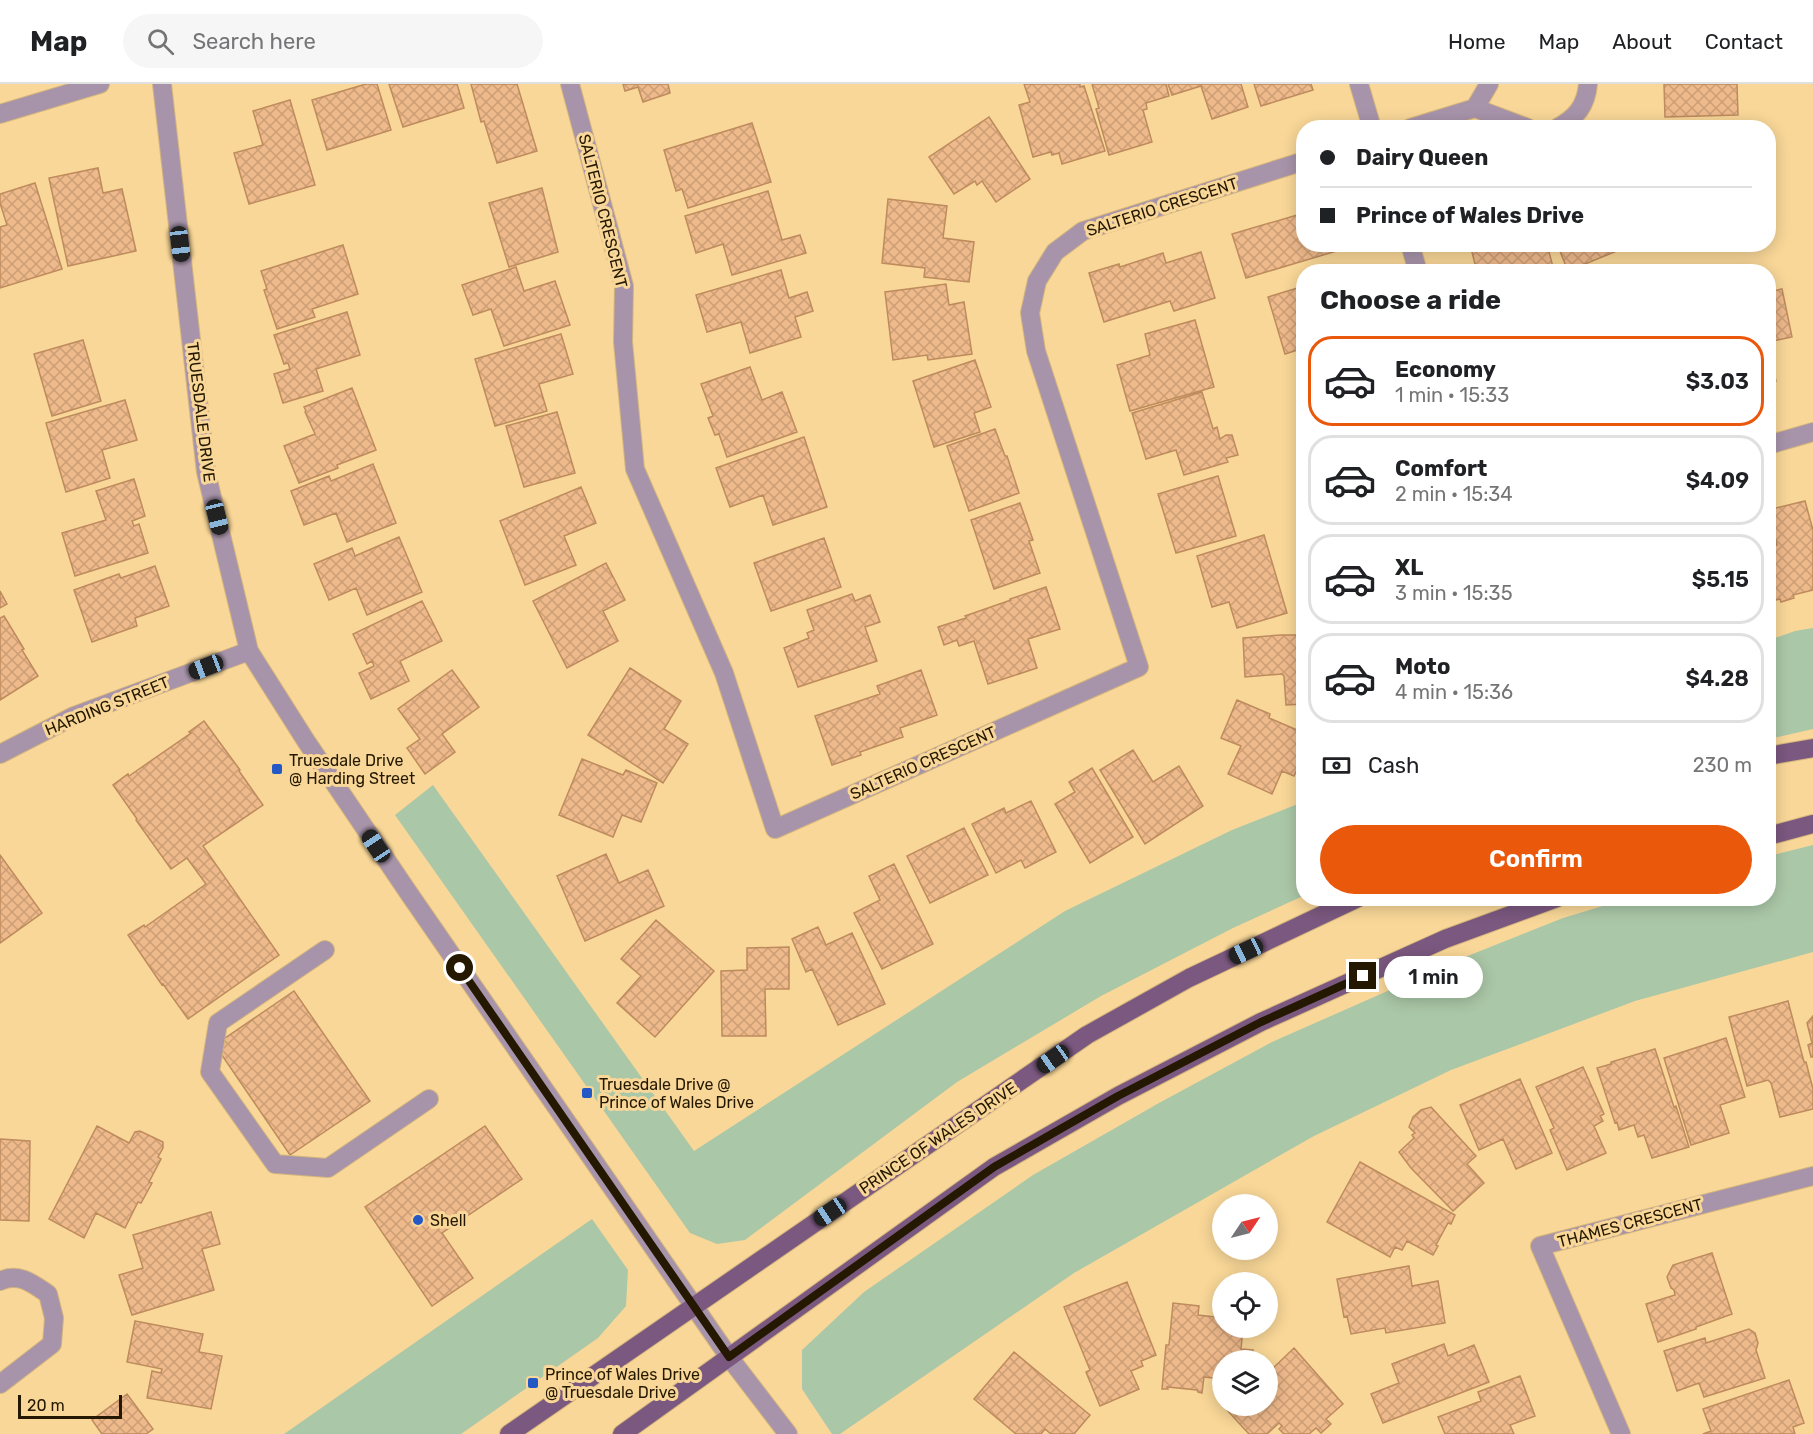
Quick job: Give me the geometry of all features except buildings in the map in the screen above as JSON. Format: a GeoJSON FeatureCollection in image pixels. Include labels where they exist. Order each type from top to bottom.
{"type":"FeatureCollection","features":[{"type":"Feature","properties":{"kind":"main road"},"geometry":{"type":"LineString","coordinates":[[1776,754],[1813,747]]}},
{"type":"Feature","properties":{"kind":"main road"},"geometry":{"type":"LineString","coordinates":[[1776,834],[1813,824]]}},
{"type":"Feature","properties":{"kind":"main road","name":"PRINCE OF WALES DRIVE"},"geometry":{"type":"LineString","coordinates":[[508,1434],[1087,1035],[1190,978],[1341,906]]}},
{"type":"Feature","properties":{"kind":"main road"},"geometry":{"type":"LineString","coordinates":[[622,1434],[994,1167],[1118,1096],[1261,1022],[1434,944],[1536,906]]}},
{"type":"Feature","properties":{"kind":"street"},"geometry":{"type":"LineString","coordinates":[[0,114],[100,84]]}},
{"type":"Feature","properties":{"kind":"street","name":"TRUESDALE DRIVE"},"geometry":{"type":"LineString","coordinates":[[162,84],[206,472],[249,651],[358,820],[729,1357],[788,1434]]}},
{"type":"Feature","properties":{"kind":"street","name":"SALTERIO CRESCENT"},"geometry":{"type":"LineString","coordinates":[[570,84],[624,286],[623,342],[635,469],[724,673],[775,829],[1139,667],[1036,351],[1030,313],[1037,281],[1055,252],[1083,231],[1296,164]]}},
{"type":"Feature","properties":{"kind":"street"},"geometry":{"type":"LineString","coordinates":[[1359,84],[1370,120]]}},
{"type":"Feature","properties":{"kind":"street"},"geometry":{"type":"LineString","coordinates":[[1475,108],[1489,84]]}},
{"type":"Feature","properties":{"kind":"street"},"geometry":{"type":"LineString","coordinates":[[1571,120],[1580,111],[1587,96],[1588,84]]}},
{"type":"Feature","properties":{"kind":"street"},"geometry":{"type":"LineString","coordinates":[[1436,120],[1475,108],[1507,120]]}},
{"type":"Feature","properties":{"kind":"street"},"geometry":{"type":"LineString","coordinates":[[1776,443],[1813,432]]}},
{"type":"Feature","properties":{"kind":"street","name":"HARDING STREET"},"geometry":{"type":"LineString","coordinates":[[0,754],[74,716],[249,651]]}},
{"type":"Feature","properties":{"kind":"street"},"geometry":{"type":"LineString","coordinates":[[325,950],[218,1023],[210,1072],[275,1164],[328,1168],[429,1098]]}},
{"type":"Feature","properties":{"kind":"street","name":"THAMES CRESCENT"},"geometry":{"type":"LineString","coordinates":[[1621,1434],[1540,1246],[1813,1176]]}},
{"type":"Feature","properties":{"kind":"street"},"geometry":{"type":"LineString","coordinates":[[0,1281],[25,1278],[48,1294],[54,1318],[52,1344],[0,1384]]}},
{"type":"Feature","properties":{"kind":"green space"},"geometry":{"type":"Polygon","coordinates":[[[1813,628],[1813,729],[1776,737],[1776,638],[1813,628]]]}},
{"type":"Feature","properties":{"kind":"green space"},"geometry":{"type":"Polygon","coordinates":[[[433,785],[694,1151],[1065,911],[1232,830],[1296,805],[1296,899],[1233,928],[1101,996],[957,1082],[745,1240],[717,1244],[690,1233],[395,815],[433,785]]]}},
{"type":"Feature","properties":{"kind":"green space"},"geometry":{"type":"Polygon","coordinates":[[[1813,845],[1813,952],[1635,1001],[1451,1070],[1314,1136],[1074,1273],[840,1434],[832,1434],[802,1389],[802,1350],[864,1292],[1033,1175],[1272,1042],[1460,959],[1563,918],[1603,906],[1776,906],[1776,854],[1813,845]]]}},
{"type":"Feature","properties":{"kind":"green space"},"geometry":{"type":"Polygon","coordinates":[[[592,1219],[628,1270],[626,1306],[598,1338],[461,1434],[284,1434],[592,1219]]]}},
{"type":"Feature","properties":{"kind":"place","name":"Truesdale Drive @ Harding Street"},"geometry":{"type":"Point","coordinates":[277,769]}},
{"type":"Feature","properties":{"kind":"place","name":"Truesdale Drive @ Prince of Wales Drive"},"geometry":{"type":"Point","coordinates":[587,1093]}},
{"type":"Feature","properties":{"kind":"place","name":"Shell"},"geometry":{"type":"Point","coordinates":[418,1220]}},
{"type":"Feature","properties":{"kind":"place","name":"Prince of Wales Drive @ Truesdale Drive"},"geometry":{"type":"Point","coordinates":[533,1383]}},
{"type":"Feature","properties":{"kind":"route"},"geometry":{"type":"LineString","coordinates":[[460,968],[729,1357],[994,1167],[1118,1096],[1261,1022],[1363,976]]}}]}
